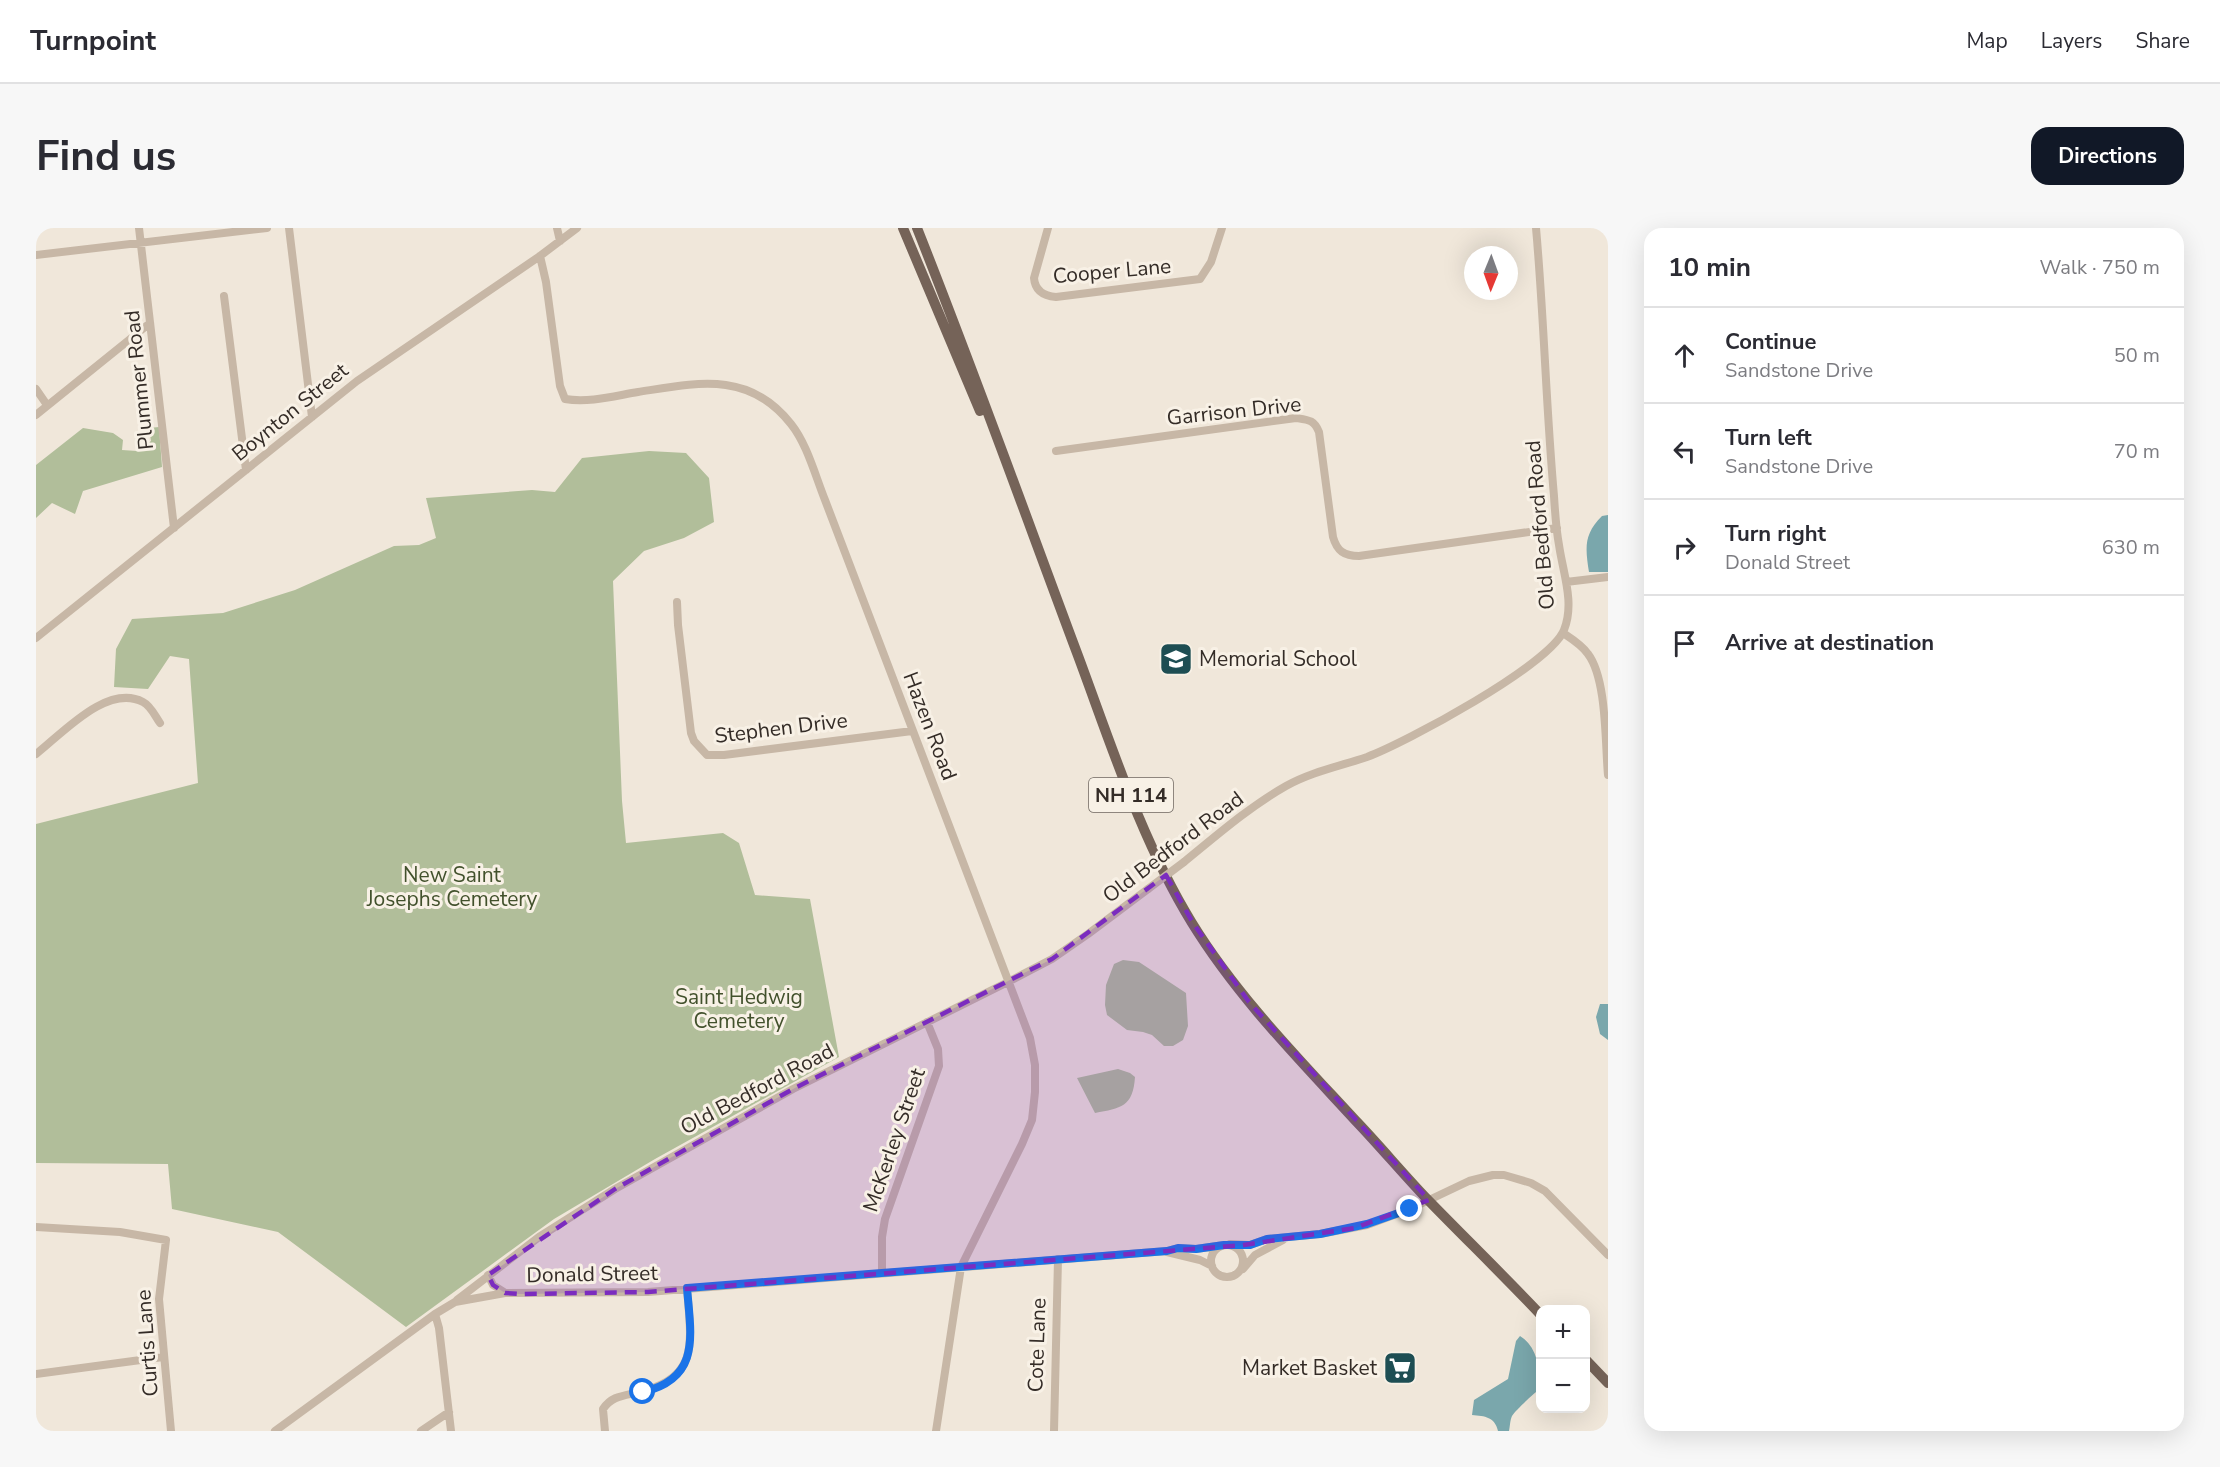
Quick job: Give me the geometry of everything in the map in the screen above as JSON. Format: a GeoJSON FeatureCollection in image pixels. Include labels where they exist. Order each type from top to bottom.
{"type":"FeatureCollection","features":[{"type":"Feature","properties":{"kind":"main road","name":"NH 114"},"geometry":{"type":"LineString","coordinates":[[903,228],[1004,468],[1017,493]]}},
{"type":"Feature","properties":{"kind":"main road","name":"NH 114"},"geometry":{"type":"LineString","coordinates":[[917,228],[1142,822],[1192,923],[1249,1002],[1303,1065],[1536,1310]]}},
{"type":"Feature","properties":{"kind":"main road"},"geometry":{"type":"LineString","coordinates":[[1590,1364],[1608,1383]]}},
{"type":"Feature","properties":{"kind":"street","name":"Plummer Road"},"geometry":{"type":"LineString","coordinates":[[140,228],[174,528]]}},
{"type":"Feature","properties":{"kind":"street"},"geometry":{"type":"LineString","coordinates":[[36,255],[267,228]]}},
{"type":"Feature","properties":{"kind":"street"},"geometry":{"type":"LineString","coordinates":[[289,228],[312,417]]}},
{"type":"Feature","properties":{"kind":"street"},"geometry":{"type":"LineString","coordinates":[[557,228],[560,241]]}},
{"type":"Feature","properties":{"kind":"street","name":"Boynton Street"},"geometry":{"type":"LineString","coordinates":[[36,638],[376,366],[540,256],[577,228]]}},
{"type":"Feature","properties":{"kind":"street","name":"Cooper Lane"},"geometry":{"type":"LineString","coordinates":[[1048,228],[1034,283],[1045,295],[1056,297],[1200,279],[1212,262],[1222,228]]}},
{"type":"Feature","properties":{"kind":"street","name":"Old Bedford Road"},"geometry":{"type":"LineString","coordinates":[[455,1302],[488,1275],[569,1217],[699,1140],[822,1074],[1008,982],[1068,948],[1261,802],[1286,786],[1310,775],[1391,747],[1488,693],[1532,664],[1554,644],[1563,633],[1568,605],[1557,528],[1536,228]]}},
{"type":"Feature","properties":{"kind":"street","name":"Hazen Road"},"geometry":{"type":"LineString","coordinates":[[540,256],[546,282],[560,386],[565,399],[590,400],[699,383],[725,383],[751,391],[773,405],[792,425],[804,449],[1030,1038],[1035,1065],[1032,1119],[961,1267],[936,1431]]}},
{"type":"Feature","properties":{"kind":"street"},"geometry":{"type":"LineString","coordinates":[[224,296],[246,470]]}},
{"type":"Feature","properties":{"kind":"street"},"geometry":{"type":"LineString","coordinates":[[36,415],[150,323]]}},
{"type":"Feature","properties":{"kind":"street"},"geometry":{"type":"LineString","coordinates":[[36,389],[47,405]]}},
{"type":"Feature","properties":{"kind":"street","name":"Garrison Drive"},"geometry":{"type":"LineString","coordinates":[[1056,451],[1296,418],[1315,423],[1319,432],[1333,537],[1341,553],[1359,556],[1557,528]]}},
{"type":"Feature","properties":{"kind":"street"},"geometry":{"type":"LineString","coordinates":[[1566,582],[1608,577]]}},
{"type":"Feature","properties":{"kind":"street","name":"Stephen Drive"},"geometry":{"type":"LineString","coordinates":[[677,602],[691,733],[694,741],[706,755],[724,755],[912,731]]}},
{"type":"Feature","properties":{"kind":"street"},"geometry":{"type":"LineString","coordinates":[[1563,633],[1584,648],[1596,666],[1602,695],[1608,775]]}},
{"type":"Feature","properties":{"kind":"street"},"geometry":{"type":"LineString","coordinates":[[36,754],[93,708],[109,700],[127,698],[144,702],[151,708],[160,723]]}},
{"type":"Feature","properties":{"kind":"street","name":"McKerley Street"},"geometry":{"type":"LineString","coordinates":[[882,1272],[882,1238],[885,1219],[939,1066],[938,1049],[927,1022]]}},
{"type":"Feature","properties":{"kind":"street","name":"Donald Street"},"geometry":{"type":"LineString","coordinates":[[279,1430],[435,1314],[455,1302],[505,1293],[621,1293],[1167,1251],[1178,1248],[1196,1249],[1227,1244],[1250,1245],[1267,1239],[1320,1234],[1367,1224],[1480,1177],[1493,1175],[1514,1177],[1545,1191],[1608,1255]]}},
{"type":"Feature","properties":{"kind":"street","name":"Curtis Lane"},"geometry":{"type":"LineString","coordinates":[[36,1227],[120,1232],[166,1240],[159,1299],[171,1431]]}},
{"type":"Feature","properties":{"kind":"street","name":"Donald Street"},"geometry":{"type":"LineString","coordinates":[[1167,1251],[1200,1260],[1212,1266],[1218,1274],[1228,1277],[1242,1270],[1260,1251],[1289,1238]]}},
{"type":"Feature","properties":{"kind":"street"},"geometry":{"type":"LineString","coordinates":[[1212,1266],[1212,1255],[1219,1246],[1227,1244],[1235,1246],[1243,1254],[1242,1270]]}},
{"type":"Feature","properties":{"kind":"street","name":"Cote Lane"},"geometry":{"type":"LineString","coordinates":[[1054,1431],[1058,1259]]}},
{"type":"Feature","properties":{"kind":"street"},"geometry":{"type":"LineString","coordinates":[[488,1275],[493,1285],[505,1293]]}},
{"type":"Feature","properties":{"kind":"street"},"geometry":{"type":"LineString","coordinates":[[605,1431],[603,1409],[608,1400],[660,1386],[675,1377],[686,1363],[690,1346],[687,1288]]}},
{"type":"Feature","properties":{"kind":"street"},"geometry":{"type":"LineString","coordinates":[[435,1314],[439,1328],[451,1431]]}},
{"type":"Feature","properties":{"kind":"street"},"geometry":{"type":"LineString","coordinates":[[36,1374],[163,1357]]}},
{"type":"Feature","properties":{"kind":"street"},"geometry":{"type":"LineString","coordinates":[[421,1431],[449,1412]]}},
{"type":"Feature","properties":{"kind":"highlighted area"},"geometry":{"type":"Polygon","coordinates":[[[1166,875],[1193,923],[1249,1002],[1429,1200],[1355,1228],[1244,1245],[648,1292],[521,1294],[505,1293],[493,1285],[488,1275],[615,1189],[793,1089],[1052,959],[1166,875]]]}},
{"type":"Feature","properties":{"kind":"green space"},"geometry":{"type":"Polygon","coordinates":[[[159,427],[162,467],[83,491],[75,514],[52,503],[36,518],[36,465],[83,428],[113,433],[123,440],[122,450],[137,451],[151,441],[149,428],[159,427]]]}},
{"type":"Feature","properties":{"kind":"green space"},"geometry":{"type":"Polygon","coordinates":[[[649,451],[686,453],[709,478],[714,522],[684,538],[644,551],[613,581],[622,801],[626,843],[723,833],[739,843],[755,895],[810,899],[839,1057],[655,1159],[554,1219],[406,1327],[278,1232],[172,1209],[168,1164],[36,1163],[36,824],[198,783],[189,659],[170,656],[148,689],[114,687],[116,649],[132,619],[223,613],[295,590],[394,546],[419,545],[436,538],[426,498],[532,490],[555,492],[582,458],[649,451]]]}},
{"type":"Feature","properties":{"kind":"green space"},"geometry":{"type":"Polygon","coordinates":[[[1123,960],[1139,962],[1186,993],[1188,1026],[1183,1040],[1173,1046],[1164,1046],[1152,1035],[1127,1030],[1107,1015],[1106,985],[1114,964],[1123,960]]]}},
{"type":"Feature","properties":{"kind":"green space"},"geometry":{"type":"Polygon","coordinates":[[[1118,1069],[1135,1077],[1132,1095],[1119,1107],[1095,1113],[1077,1078],[1118,1069]]]}},
{"type":"Feature","properties":{"kind":"water"},"geometry":{"type":"Polygon","coordinates":[[[1608,515],[1608,572],[1589,572],[1587,541],[1589,535],[1602,516],[1608,515]]]}},
{"type":"Feature","properties":{"kind":"water"},"geometry":{"type":"Polygon","coordinates":[[[1600,1004],[1608,1004],[1608,1040],[1600,1034],[1596,1017],[1600,1004]]]}},
{"type":"Feature","properties":{"kind":"water"},"geometry":{"type":"Polygon","coordinates":[[[1520,1336],[1526,1340],[1534,1352],[1536,1392],[1512,1416],[1509,1431],[1498,1431],[1492,1420],[1472,1415],[1474,1400],[1508,1379],[1516,1341],[1520,1336]]]}},
{"type":"Feature","properties":{"kind":"place","name":"Memorial School"},"geometry":{"type":"Point","coordinates":[1176,659]}},
{"type":"Feature","properties":{"kind":"place","name":"Market Basket"},"geometry":{"type":"Point","coordinates":[1400,1368]}},
{"type":"Feature","properties":{"kind":"route"},"geometry":{"type":"LineString","coordinates":[[643,1392],[668,1382],[686,1363],[690,1346],[687,1288],[1167,1251],[1178,1248],[1250,1245],[1267,1239],[1349,1229],[1410,1209]]}},
{"type":"Feature","properties":{"kind":"park label","name":"New Saint Josephs Cemetery"},"geometry":{"type":"Point","coordinates":[452,887]}},
{"type":"Feature","properties":{"kind":"park label","name":"Saint Hedwig Cemetery"},"geometry":{"type":"Point","coordinates":[739,1009]}}]}
